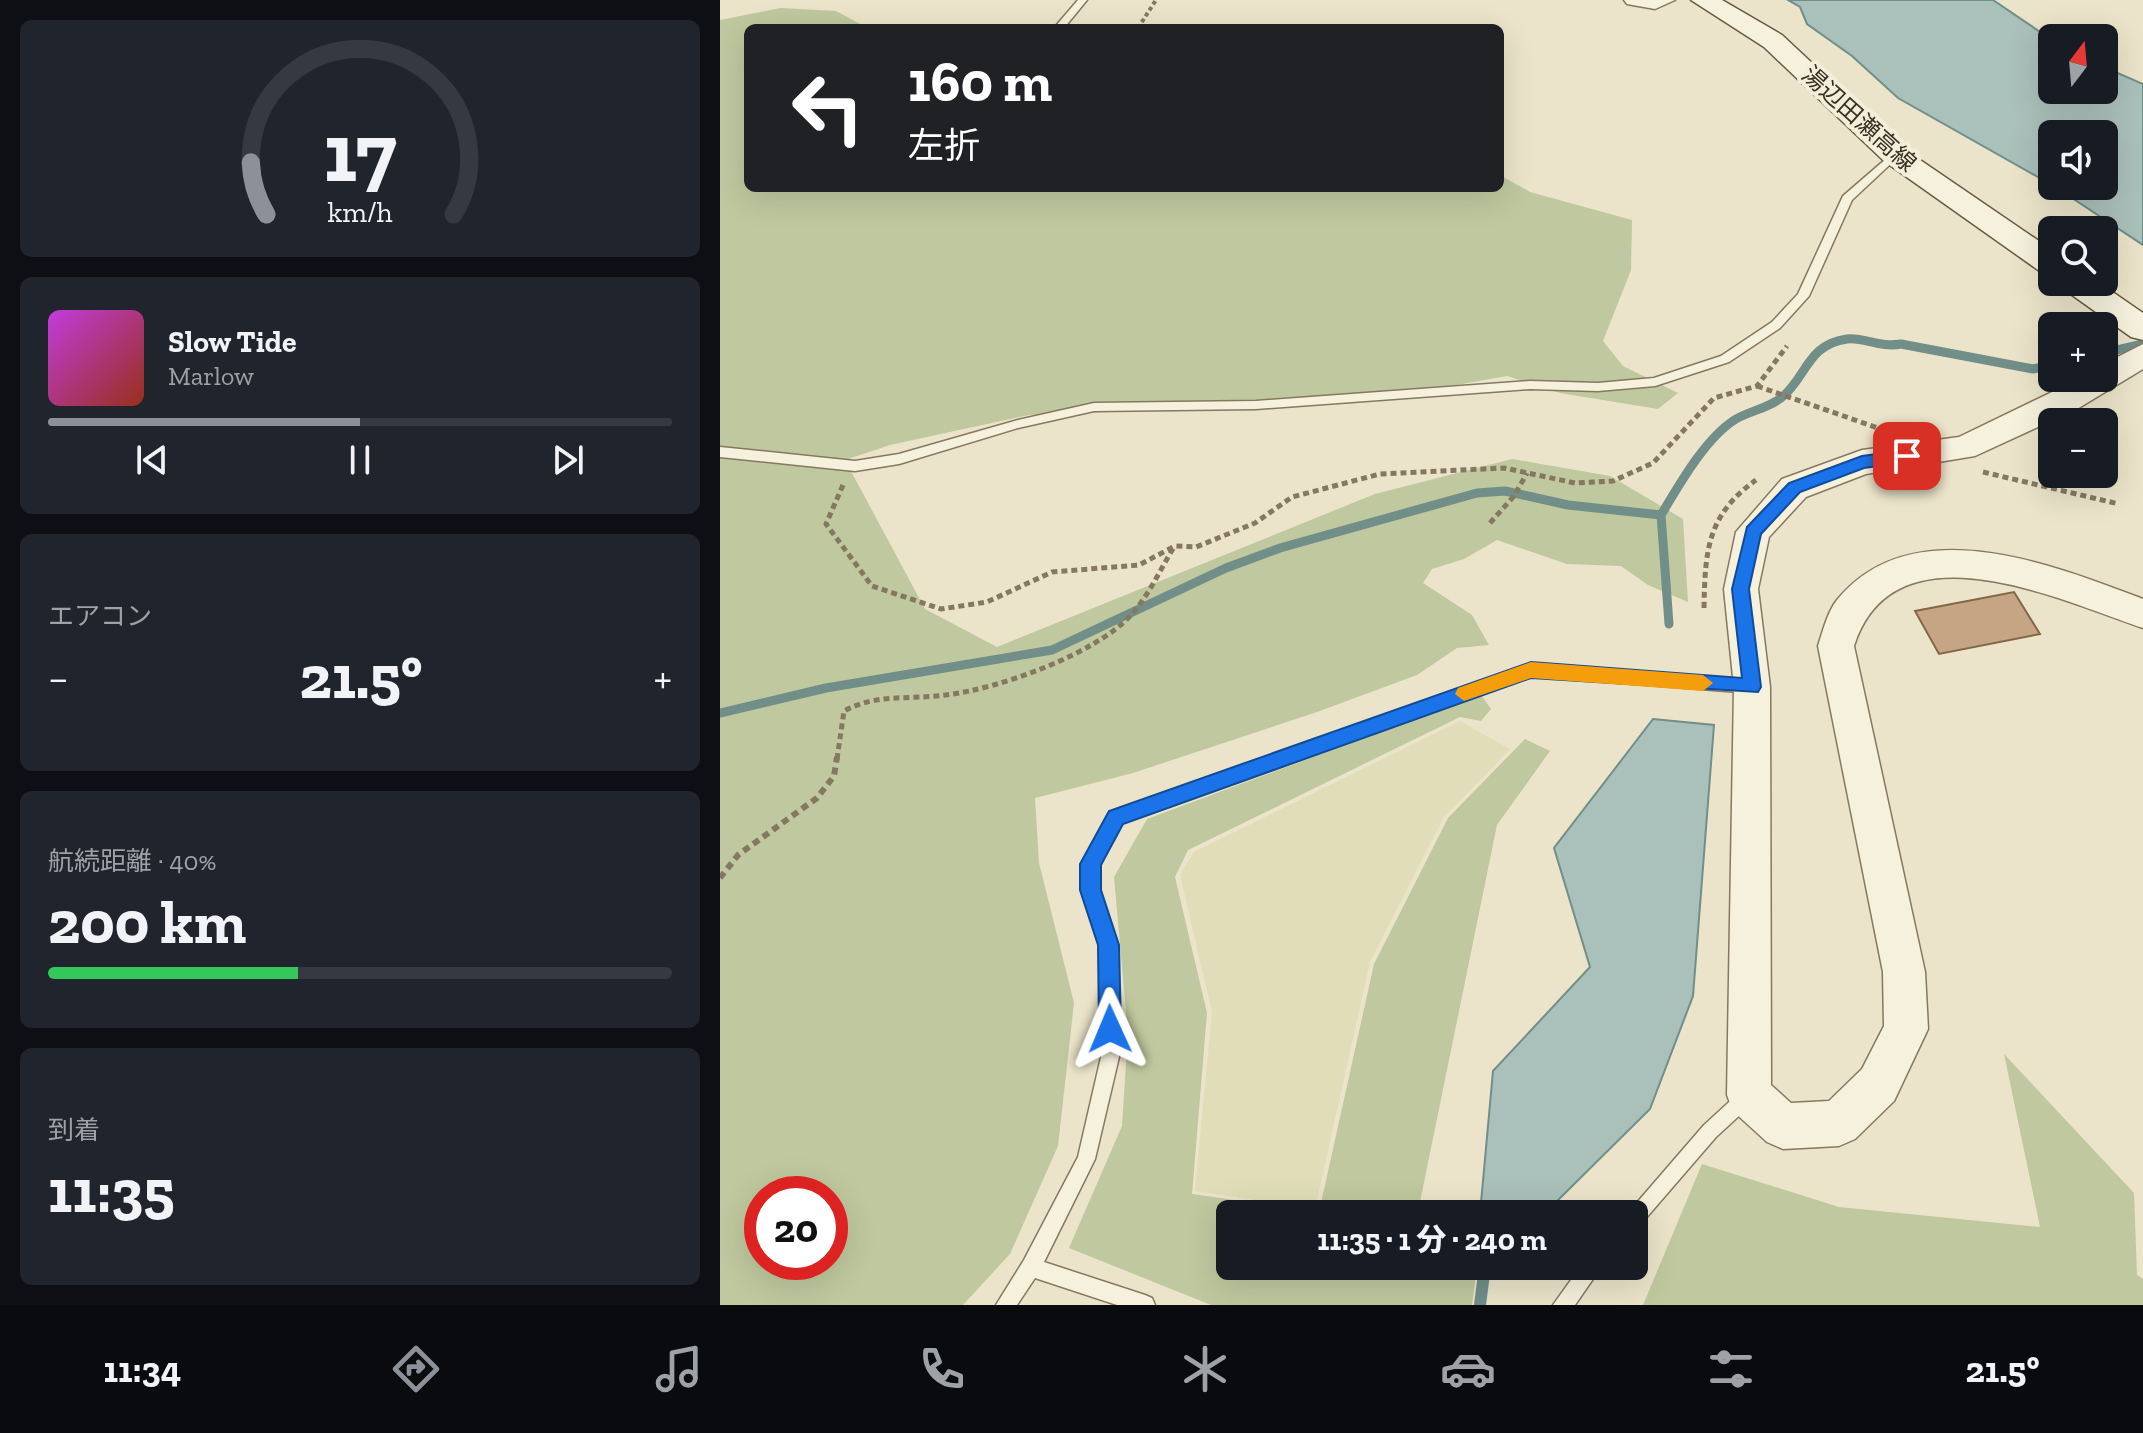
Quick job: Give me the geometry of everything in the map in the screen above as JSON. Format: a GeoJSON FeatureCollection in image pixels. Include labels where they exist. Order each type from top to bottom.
{"type":"FeatureCollection","features":[{"type":"Feature","properties":{"kind":"main road","name":"湯辺田瀬高線"},"geometry":{"type":"LineString","coordinates":[[1704,0],[1773,41],[1894,155],[2038,255]]}},
{"type":"Feature","properties":{"kind":"main road"},"geometry":{"type":"LineString","coordinates":[[2096,296],[2143,329]]}},
{"type":"Feature","properties":{"kind":"street"},"geometry":{"type":"LineString","coordinates":[[1633,0],[1655,4],[1666,0]]}},
{"type":"Feature","properties":{"kind":"street"},"geometry":{"type":"LineString","coordinates":[[2143,355],[2066,401],[1964,448],[1862,462],[1794,488],[1753,532],[1741,589],[1752,687],[1749,1095],[1783,1126],[1839,1123],[1878,1085],[1906,1029],[1904,972],[1836,646],[1849,612],[1880,584],[1927,564],[1987,563],[2143,614]]}},
{"type":"Feature","properties":{"kind":"lane"},"geometry":{"type":"LineString","coordinates":[[1062,24],[1083,0]]}},
{"type":"Feature","properties":{"kind":"lane"},"geometry":{"type":"LineString","coordinates":[[720,452],[855,466],[899,459],[1018,424],[1094,407],[1256,405],[1530,385],[1598,387],[1655,382],[1725,359],[1776,325],[1803,296],[1847,198],[1894,155]]}},
{"type":"Feature","properties":{"kind":"lane"},"geometry":{"type":"LineString","coordinates":[[1006,1305],[1031,1267],[1086,1159],[1110,1057],[1108,945],[1091,890],[1090,864],[1116,818],[1531,670],[1752,687]]}},
{"type":"Feature","properties":{"kind":"lane"},"geometry":{"type":"LineString","coordinates":[[1648,1203],[1710,1131],[1749,1095]]}},
{"type":"Feature","properties":{"kind":"lane"},"geometry":{"type":"LineString","coordinates":[[1031,1267],[1145,1305]]}},
{"type":"Feature","properties":{"kind":"lane"},"geometry":{"type":"LineString","coordinates":[[1563,1305],[1582,1280]]}},
{"type":"Feature","properties":{"kind":"path"},"geometry":{"type":"LineString","coordinates":[[1141,24],[1156,0]]}},
{"type":"Feature","properties":{"kind":"path"},"geometry":{"type":"LineString","coordinates":[[1757,386],[1790,341],[1803,296]]}},
{"type":"Feature","properties":{"kind":"path"},"geometry":{"type":"LineString","coordinates":[[855,466],[833,502],[826,524],[872,586],[941,609],[987,602],[1052,572],[1139,565],[1175,546],[1196,547],[1255,523],[1292,497],[1380,474],[1504,468],[1575,483],[1613,481],[1653,463],[1714,398],[1757,386],[1886,431]]}},
{"type":"Feature","properties":{"kind":"path"},"geometry":{"type":"LineString","coordinates":[[1929,453],[1979,471],[2119,504]]}},
{"type":"Feature","properties":{"kind":"path"},"geometry":{"type":"LineString","coordinates":[[1490,523],[1514,496],[1527,473]]}},
{"type":"Feature","properties":{"kind":"path"},"geometry":{"type":"LineString","coordinates":[[720,878],[738,855],[817,798],[834,776],[844,711],[863,698],[948,696],[1001,683],[1090,642],[1125,622],[1175,546]]}},
{"type":"Feature","properties":{"kind":"shaded area"},"geometry":{"type":"Polygon","coordinates":[[[1460,721],[1510,749],[1444,817],[1370,962],[1317,1200],[1255,1200],[1195,1191],[1212,1012],[1180,875],[1194,852],[1460,721]]]}},
{"type":"Feature","properties":{"kind":"green space"},"geometry":{"type":"Polygon","coordinates":[[[781,8],[836,11],[860,24],[744,24],[744,192],[1504,192],[1504,177],[1530,192],[1632,220],[1631,270],[1603,341],[1623,366],[1678,393],[1658,409],[1560,393],[1507,376],[1355,403],[1029,415],[890,445],[845,460],[925,609],[997,647],[1375,494],[1512,459],[1610,476],[1683,519],[1688,602],[1648,585],[1621,566],[1567,564],[1497,540],[1464,559],[1432,569],[1423,583],[1472,615],[1489,645],[1457,648],[1417,675],[1317,712],[1133,773],[1035,798],[1039,863],[1074,1003],[1058,1146],[1010,1254],[963,1305],[720,1305],[720,20],[781,8]]]}},
{"type":"Feature","properties":{"kind":"green space"},"geometry":{"type":"Polygon","coordinates":[[[1481,695],[1491,709],[1481,721],[1460,717],[1188,850],[1175,877],[1207,1013],[1192,1194],[1234,1200],[1216,1200],[1216,1280],[1475,1280],[1472,1305],[1211,1305],[1069,1248],[1122,1126],[1128,1034],[1114,877],[1147,819],[1481,695]]]}},
{"type":"Feature","properties":{"kind":"green space"},"geometry":{"type":"Polygon","coordinates":[[[1525,739],[1550,751],[1497,825],[1420,1200],[1322,1200],[1374,964],[1448,818],[1525,739]]]}},
{"type":"Feature","properties":{"kind":"green space"},"geometry":{"type":"Polygon","coordinates":[[[2004,1054],[2134,1193],[2137,1275],[2143,1279],[2143,1305],[1643,1305],[1702,1164],[1839,1207],[2040,1227],[2004,1054]]]}},
{"type":"Feature","properties":{"kind":"water"},"geometry":{"type":"Polygon","coordinates":[[[1788,0],[1993,0],[2038,31],[2038,104],[2118,104],[2118,73],[2143,84],[2143,245],[2118,228],[2118,216],[2099,216],[2075,200],[2118,200],[2118,120],[2038,120],[2038,177],[1898,98],[1852,56],[1807,24],[1800,7],[1788,0]]]}},
{"type":"Feature","properties":{"kind":"water"},"geometry":{"type":"Polygon","coordinates":[[[1653,719],[1714,725],[1693,996],[1650,1109],[1558,1200],[1481,1200],[1493,1071],[1590,967],[1554,848],[1653,719]]]}},
{"type":"Feature","properties":{"kind":"building"},"geometry":{"type":"Polygon","coordinates":[[[2014,592],[2040,634],[1939,654],[1915,611],[2014,592]]]}},
{"type":"Feature","properties":{"kind":"waterway"},"geometry":{"type":"LineString","coordinates":[[1661,515],[1694,462],[1714,437],[1736,419],[1781,398],[1815,355],[1834,342],[1853,339],[1886,345],[1901,344],[2038,368]]}},
{"type":"Feature","properties":{"kind":"waterway"},"geometry":{"type":"LineString","coordinates":[[2118,350],[2143,344]]}},
{"type":"Feature","properties":{"kind":"waterway"},"geometry":{"type":"LineString","coordinates":[[720,713],[826,688],[1052,650],[1226,568],[1280,548],[1477,493],[1505,491],[1568,505],[1661,515]]}},
{"type":"Feature","properties":{"kind":"waterway"},"geometry":{"type":"LineString","coordinates":[[1661,515],[1669,624]]}},
{"type":"Feature","properties":{"kind":"waterway"},"geometry":{"type":"LineString","coordinates":[[1480,1305],[1483,1280]]}},
{"type":"Feature","properties":{"kind":"slow traffic"},"geometry":{"type":"LineString","coordinates":[[1464,694],[1531,670],[1703,683]]}},
{"type":"Feature","properties":{"kind":"route"},"geometry":{"type":"LineString","coordinates":[[1110,1029],[1108,945],[1091,890],[1090,864],[1116,818],[1153,802],[1531,670],[1752,687],[1741,589],[1753,532],[1794,488],[1862,462],[1907,456]]}}]}
